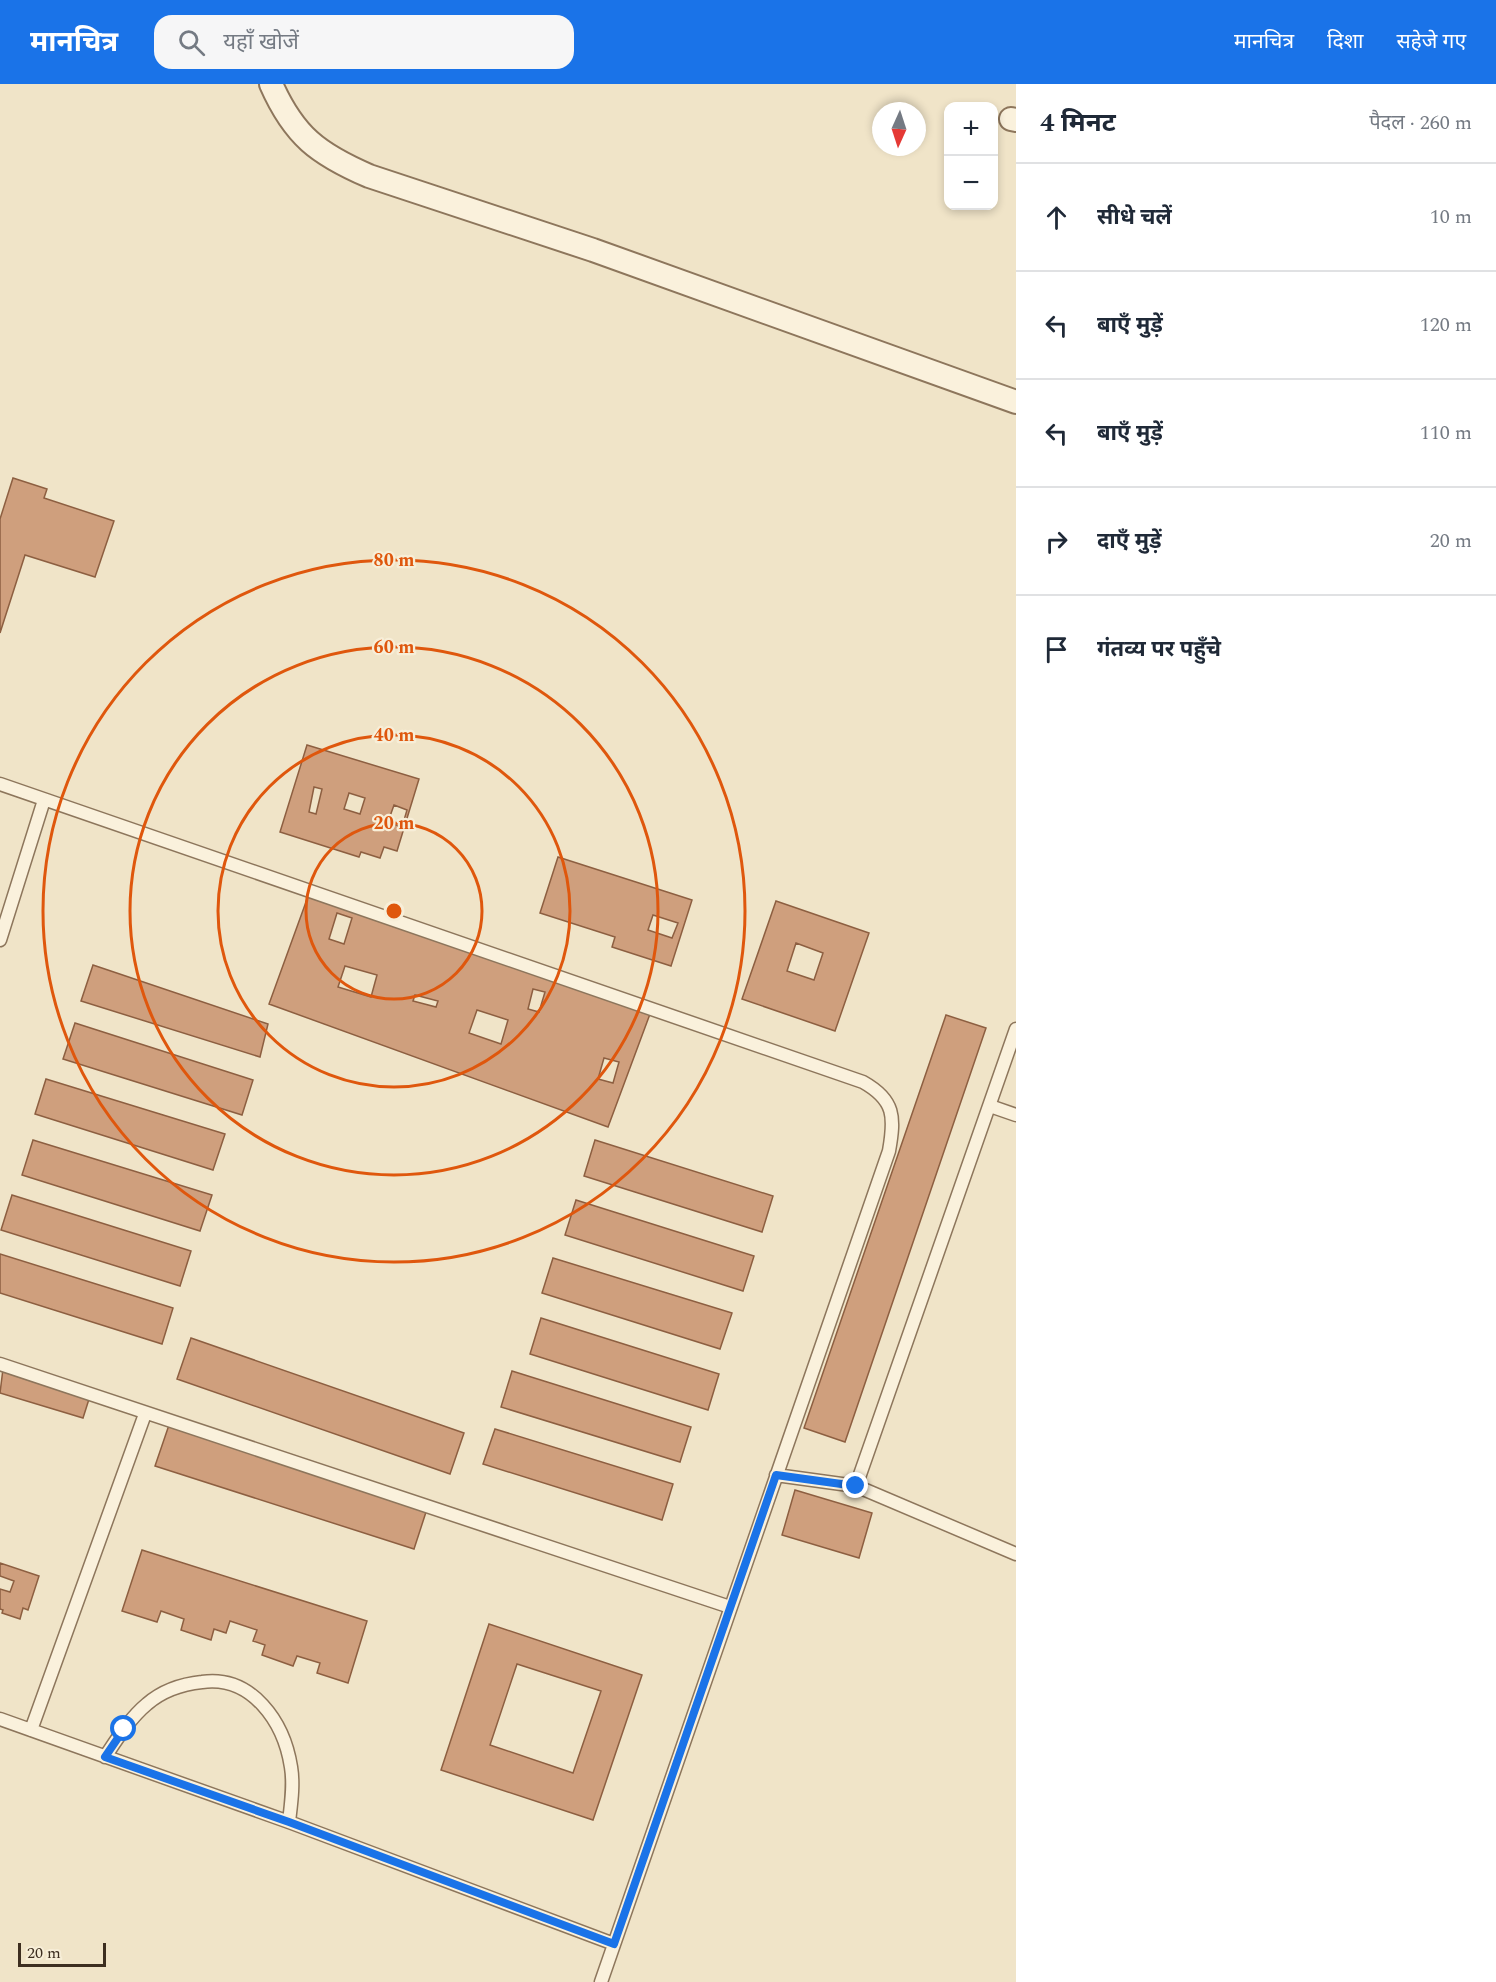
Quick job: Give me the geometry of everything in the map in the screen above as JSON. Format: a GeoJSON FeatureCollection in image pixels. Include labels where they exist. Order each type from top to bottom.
{"type":"FeatureCollection","features":[{"type":"Feature","properties":{"kind":"street"},"geometry":{"type":"LineString","coordinates":[[271,84],[280,105],[300,134],[333,160],[360,172],[593,250],[1016,402]]}},
{"type":"Feature","properties":{"kind":"lane"},"geometry":{"type":"LineString","coordinates":[[0,784],[863,1082],[881,1092],[892,1115],[889,1151],[601,1982]]}},
{"type":"Feature","properties":{"kind":"lane"},"geometry":{"type":"LineString","coordinates":[[0,940],[44,800]]}},
{"type":"Feature","properties":{"kind":"lane"},"geometry":{"type":"LineString","coordinates":[[856,1486],[1016,1029]]}},
{"type":"Feature","properties":{"kind":"lane"},"geometry":{"type":"LineString","coordinates":[[990,1106],[1016,1115]]}},
{"type":"Feature","properties":{"kind":"lane"},"geometry":{"type":"LineString","coordinates":[[0,1364],[730,1607]]}},
{"type":"Feature","properties":{"kind":"lane"},"geometry":{"type":"LineString","coordinates":[[31,1730],[145,1414]]}},
{"type":"Feature","properties":{"kind":"lane"},"geometry":{"type":"LineString","coordinates":[[776,1475],[856,1486],[1016,1554]]}},
{"type":"Feature","properties":{"kind":"lane"},"geometry":{"type":"LineString","coordinates":[[105,1757],[124,1729],[147,1704],[168,1691],[190,1683],[216,1680],[244,1688],[265,1706],[280,1731],[291,1767],[289,1822]]}},
{"type":"Feature","properties":{"kind":"lane"},"geometry":{"type":"LineString","coordinates":[[0,1719],[289,1822],[614,1944]]}},
{"type":"Feature","properties":{"kind":"building"},"geometry":{"type":"Polygon","coordinates":[[[13,478],[47,489],[44,498],[114,521],[95,577],[25,555],[0,633],[0,519],[13,478]]]}},
{"type":"Feature","properties":{"kind":"building"},"geometry":{"type":"Polygon","coordinates":[[[307,745],[419,779],[397,851],[384,847],[380,858],[361,852],[359,857],[280,832],[307,745]],[[314,787],[309,812],[316,814],[322,789],[314,787]],[[349,793],[344,809],[360,814],[365,798],[349,793]],[[394,805],[388,822],[402,827],[407,810],[394,805]]]}},
{"type":"Feature","properties":{"kind":"building"},"geometry":{"type":"Polygon","coordinates":[[[558,857],[692,900],[671,966],[612,947],[615,937],[540,913],[558,857]],[[653,915],[648,930],[672,938],[678,923],[653,915]]]}},
{"type":"Feature","properties":{"kind":"building"},"geometry":{"type":"Polygon","coordinates":[[[310,891],[650,1014],[608,1127],[269,1004],[310,891]],[[337,913],[329,939],[344,944],[352,918],[337,913]],[[345,966],[338,987],[371,997],[377,975],[345,966]],[[533,989],[528,1009],[539,1012],[545,992],[533,989]],[[415,995],[413,1001],[436,1007],[438,1001],[415,995]],[[477,1010],[469,1033],[501,1044],[508,1020],[477,1010]],[[604,1058],[598,1079],[613,1083],[619,1062],[604,1058]]]}},
{"type":"Feature","properties":{"kind":"building"},"geometry":{"type":"Polygon","coordinates":[[[776,901],[869,933],[835,1031],[742,999],[776,901]],[[796,943],[787,971],[814,980],[823,953],[796,943]]]}},
{"type":"Feature","properties":{"kind":"building"},"geometry":{"type":"Polygon","coordinates":[[[93,965],[268,1024],[260,1057],[81,1001],[93,965]]]}},
{"type":"Feature","properties":{"kind":"building"},"geometry":{"type":"Polygon","coordinates":[[[946,1015],[986,1028],[845,1442],[804,1428],[946,1015]]]}},
{"type":"Feature","properties":{"kind":"building"},"geometry":{"type":"Polygon","coordinates":[[[75,1023],[253,1080],[242,1115],[63,1059],[75,1023]]]}},
{"type":"Feature","properties":{"kind":"building"},"geometry":{"type":"Polygon","coordinates":[[[46,1079],[225,1134],[213,1170],[35,1114],[46,1079]]]}},
{"type":"Feature","properties":{"kind":"building"},"geometry":{"type":"Polygon","coordinates":[[[33,1140],[212,1195],[200,1231],[22,1175],[33,1140]]]}},
{"type":"Feature","properties":{"kind":"building"},"geometry":{"type":"Polygon","coordinates":[[[595,1140],[773,1196],[762,1232],[584,1176],[595,1140]]]}},
{"type":"Feature","properties":{"kind":"building"},"geometry":{"type":"Polygon","coordinates":[[[12,1195],[191,1251],[180,1286],[1,1230],[12,1195]]]}},
{"type":"Feature","properties":{"kind":"building"},"geometry":{"type":"Polygon","coordinates":[[[576,1200],[754,1256],[743,1291],[565,1235],[576,1200]]]}},
{"type":"Feature","properties":{"kind":"building"},"geometry":{"type":"Polygon","coordinates":[[[0,1254],[173,1308],[162,1344],[0,1293],[0,1254]]]}},
{"type":"Feature","properties":{"kind":"building"},"geometry":{"type":"Polygon","coordinates":[[[553,1258],[732,1313],[720,1349],[542,1293],[553,1258]]]}},
{"type":"Feature","properties":{"kind":"building"},"geometry":{"type":"Polygon","coordinates":[[[541,1318],[719,1374],[708,1410],[530,1354],[541,1318]]]}},
{"type":"Feature","properties":{"kind":"building"},"geometry":{"type":"Polygon","coordinates":[[[191,1338],[464,1433],[450,1474],[177,1379],[191,1338]]]}},
{"type":"Feature","properties":{"kind":"building"},"geometry":{"type":"Polygon","coordinates":[[[3,1369],[90,1396],[83,1418],[0,1393],[3,1369]]]}},
{"type":"Feature","properties":{"kind":"building"},"geometry":{"type":"Polygon","coordinates":[[[512,1371],[691,1427],[680,1462],[501,1407],[512,1371]]]}},
{"type":"Feature","properties":{"kind":"building"},"geometry":{"type":"Polygon","coordinates":[[[169,1425],[427,1509],[414,1549],[155,1466],[169,1425]]]}},
{"type":"Feature","properties":{"kind":"building"},"geometry":{"type":"Polygon","coordinates":[[[495,1429],[673,1484],[662,1520],[483,1464],[495,1429]]]}},
{"type":"Feature","properties":{"kind":"building"},"geometry":{"type":"Polygon","coordinates":[[[795,1490],[872,1513],[859,1558],[782,1535],[795,1490]]]}},
{"type":"Feature","properties":{"kind":"building"},"geometry":{"type":"Polygon","coordinates":[[[142,1550],[367,1621],[348,1683],[317,1673],[320,1663],[297,1656],[293,1666],[262,1655],[265,1645],[253,1641],[257,1630],[230,1621],[226,1633],[214,1629],[211,1640],[181,1630],[184,1619],[161,1611],[157,1622],[122,1611],[142,1550]]]}},
{"type":"Feature","properties":{"kind":"building"},"geometry":{"type":"Polygon","coordinates":[[[0,1563],[39,1576],[28,1610],[23,1608],[20,1619],[2,1613],[3,1610],[0,1609],[0,1589],[10,1592],[14,1581],[0,1576],[0,1563]]]}},
{"type":"Feature","properties":{"kind":"building"},"geometry":{"type":"Polygon","coordinates":[[[489,1624],[642,1675],[593,1820],[441,1770],[489,1624]],[[517,1664],[490,1745],[573,1773],[601,1691],[517,1664]]]}},
{"type":"Feature","properties":{"kind":"route"},"geometry":{"type":"LineString","coordinates":[[124,1729],[105,1757],[289,1822],[614,1944],[776,1475],[856,1486]]}}]}
